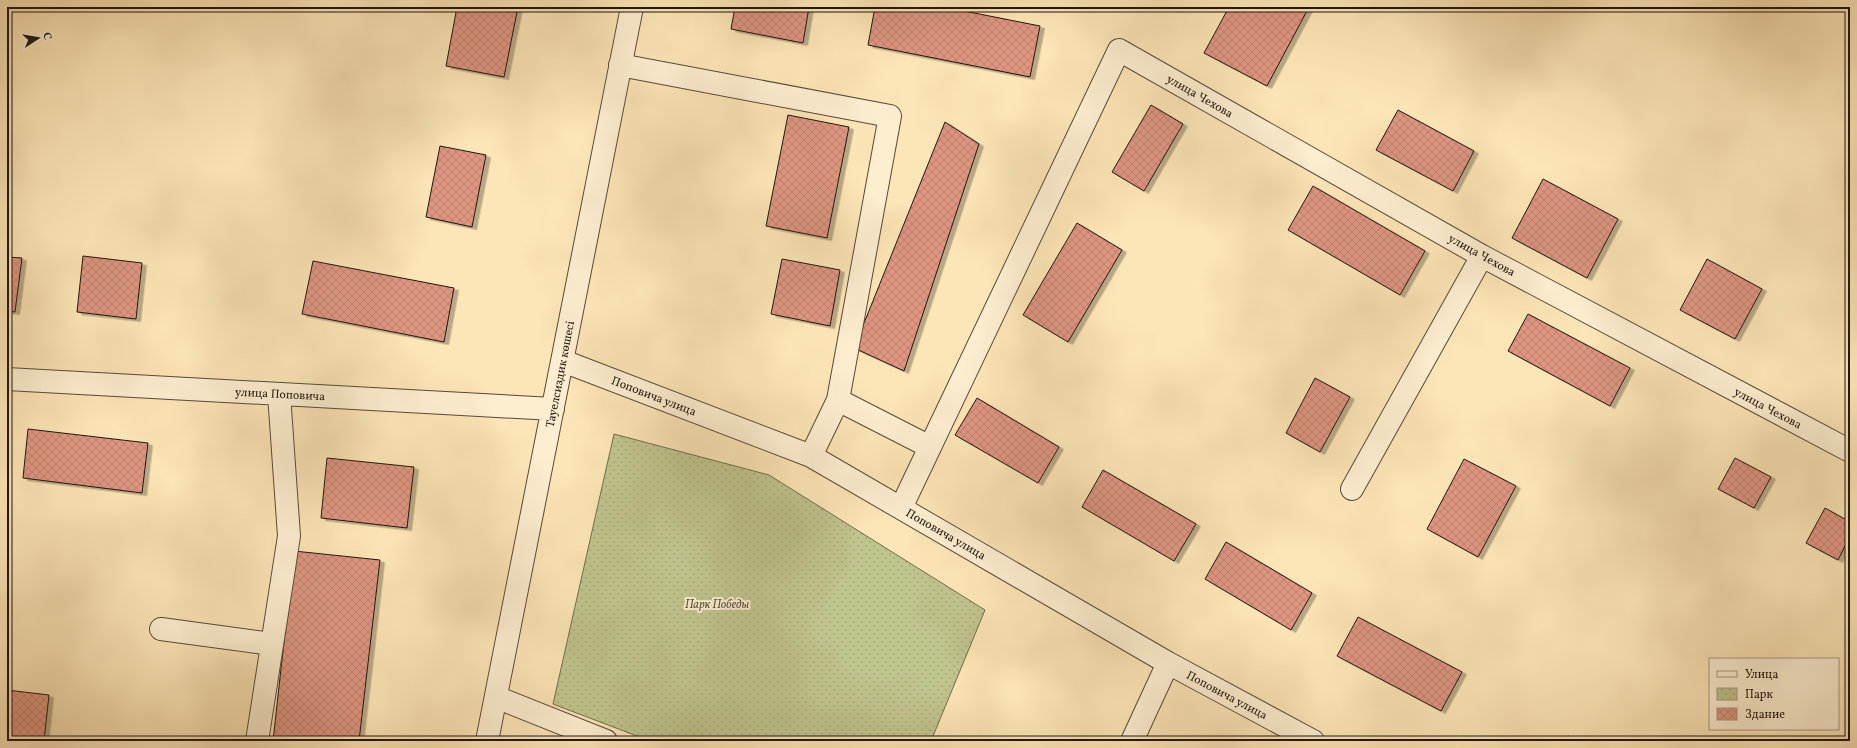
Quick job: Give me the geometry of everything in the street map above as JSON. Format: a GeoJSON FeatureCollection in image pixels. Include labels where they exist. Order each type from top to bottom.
{"type":"FeatureCollection","features":[{"type":"Feature","properties":{"kind":"street","name":"Тауелсиздик көшесі"},"geometry":{"type":"LineString","coordinates":[[487,741],[632,7]]}},
{"type":"Feature","properties":{"kind":"street","name":"улица Чехова"},"geometry":{"type":"LineString","coordinates":[[930,447],[1119,50],[1482,256],[1850,451]]}},
{"type":"Feature","properties":{"kind":"street"},"geometry":{"type":"LineString","coordinates":[[620,65],[890,116],[838,400],[811,456]]}},
{"type":"Feature","properties":{"kind":"street"},"geometry":{"type":"LineString","coordinates":[[1352,489],[1482,256]]}},
{"type":"Feature","properties":{"kind":"street","name":"Поповича улица"},"geometry":{"type":"LineString","coordinates":[[563,361],[811,456],[1168,663],[1313,741]]}},
{"type":"Feature","properties":{"kind":"street","name":"улица Поповича"},"geometry":{"type":"LineString","coordinates":[[7,379],[553,409]]}},
{"type":"Feature","properties":{"kind":"street"},"geometry":{"type":"LineString","coordinates":[[257,741],[289,536],[279,394]]}},
{"type":"Feature","properties":{"kind":"street"},"geometry":{"type":"LineString","coordinates":[[838,400],[930,447],[901,508]]}},
{"type":"Feature","properties":{"kind":"street"},"geometry":{"type":"LineString","coordinates":[[161,628],[272,644]]}},
{"type":"Feature","properties":{"kind":"street"},"geometry":{"type":"LineString","coordinates":[[1132,741],[1168,663]]}},
{"type":"Feature","properties":{"kind":"street"},"geometry":{"type":"LineString","coordinates":[[496,697],[606,741]]}},
{"type":"Feature","properties":{"kind":"green space","name":"Парк Победы"},"geometry":{"type":"Polygon","coordinates":[[[614,434],[769,475],[985,610],[931,741],[650,741],[553,704],[614,434]]]}},
{"type":"Feature","properties":{"kind":"building"},"geometry":{"type":"Polygon","coordinates":[[[457,7],[518,7],[504,77],[446,66],[457,7]]]}},
{"type":"Feature","properties":{"kind":"building"},"geometry":{"type":"Polygon","coordinates":[[[735,7],[809,7],[803,43],[731,29],[735,7]]]}},
{"type":"Feature","properties":{"kind":"building"},"geometry":{"type":"Polygon","coordinates":[[[875,7],[944,7],[1040,26],[1030,77],[868,45],[875,7]]]}},
{"type":"Feature","properties":{"kind":"building"},"geometry":{"type":"Polygon","coordinates":[[[1229,7],[1309,7],[1267,86],[1204,53],[1229,7]]]}},
{"type":"Feature","properties":{"kind":"building"},"geometry":{"type":"Polygon","coordinates":[[[1151,105],[1183,124],[1144,191],[1112,172],[1151,105]]]}},
{"type":"Feature","properties":{"kind":"building"},"geometry":{"type":"Polygon","coordinates":[[[1398,110],[1474,151],[1453,191],[1376,150],[1398,110]]]}},
{"type":"Feature","properties":{"kind":"building"},"geometry":{"type":"Polygon","coordinates":[[[788,115],[849,127],[827,238],[766,226],[788,115]]]}},
{"type":"Feature","properties":{"kind":"building"},"geometry":{"type":"Polygon","coordinates":[[[945,122],[979,144],[904,371],[854,348],[945,122]]]}},
{"type":"Feature","properties":{"kind":"building"},"geometry":{"type":"Polygon","coordinates":[[[440,146],[486,155],[472,227],[426,217],[440,146]]]}},
{"type":"Feature","properties":{"kind":"building"},"geometry":{"type":"Polygon","coordinates":[[[1543,179],[1618,219],[1587,278],[1512,238],[1543,179]]]}},
{"type":"Feature","properties":{"kind":"building"},"geometry":{"type":"Polygon","coordinates":[[[1313,186],[1425,251],[1400,295],[1288,230],[1313,186]]]}},
{"type":"Feature","properties":{"kind":"building"},"geometry":{"type":"Polygon","coordinates":[[[1077,223],[1122,250],[1068,342],[1023,315],[1077,223]]]}},
{"type":"Feature","properties":{"kind":"building"},"geometry":{"type":"Polygon","coordinates":[[[83,256],[142,263],[136,319],[77,312],[83,256]]]}},
{"type":"Feature","properties":{"kind":"building"},"geometry":{"type":"Polygon","coordinates":[[[7,257],[22,258],[15,312],[7,311],[7,257]]]}},
{"type":"Feature","properties":{"kind":"building"},"geometry":{"type":"Polygon","coordinates":[[[782,259],[840,270],[830,326],[771,314],[782,259]]]}},
{"type":"Feature","properties":{"kind":"building"},"geometry":{"type":"Polygon","coordinates":[[[1707,259],[1762,289],[1735,339],[1680,310],[1707,259]]]}},
{"type":"Feature","properties":{"kind":"building"},"geometry":{"type":"Polygon","coordinates":[[[313,261],[454,288],[444,342],[302,314],[313,261]]]}},
{"type":"Feature","properties":{"kind":"building"},"geometry":{"type":"Polygon","coordinates":[[[1528,314],[1630,368],[1610,406],[1508,351],[1528,314]]]}},
{"type":"Feature","properties":{"kind":"building"},"geometry":{"type":"Polygon","coordinates":[[[1315,378],[1350,397],[1320,452],[1286,433],[1315,378]]]}},
{"type":"Feature","properties":{"kind":"building"},"geometry":{"type":"Polygon","coordinates":[[[977,398],[1059,447],[1038,483],[955,435],[977,398]]]}},
{"type":"Feature","properties":{"kind":"building"},"geometry":{"type":"Polygon","coordinates":[[[28,429],[148,443],[142,493],[23,478],[28,429]]]}},
{"type":"Feature","properties":{"kind":"building"},"geometry":{"type":"Polygon","coordinates":[[[327,458],[414,467],[407,528],[321,518],[327,458]]]}},
{"type":"Feature","properties":{"kind":"building"},"geometry":{"type":"Polygon","coordinates":[[[1735,458],[1771,477],[1754,508],[1718,489],[1735,458]]]}},
{"type":"Feature","properties":{"kind":"building"},"geometry":{"type":"Polygon","coordinates":[[[1464,459],[1516,486],[1478,557],[1427,529],[1464,459]]]}},
{"type":"Feature","properties":{"kind":"building"},"geometry":{"type":"Polygon","coordinates":[[[1103,470],[1196,524],[1174,561],[1082,507],[1103,470]]]}},
{"type":"Feature","properties":{"kind":"building"},"geometry":{"type":"Polygon","coordinates":[[[1825,508],[1850,522],[1850,536],[1838,560],[1806,543],[1825,508]]]}},
{"type":"Feature","properties":{"kind":"building"},"geometry":{"type":"Polygon","coordinates":[[[1226,542],[1312,593],[1291,630],[1205,579],[1226,542]]]}},
{"type":"Feature","properties":{"kind":"building"},"geometry":{"type":"Polygon","coordinates":[[[294,551],[380,560],[359,741],[273,741],[294,551]]]}},
{"type":"Feature","properties":{"kind":"building"},"geometry":{"type":"Polygon","coordinates":[[[1358,617],[1462,672],[1441,711],[1337,656],[1358,617]]]}},
{"type":"Feature","properties":{"kind":"building"},"geometry":{"type":"Polygon","coordinates":[[[7,690],[49,695],[44,741],[7,741],[7,690]]]}},
{"type":"Feature","properties":{"kind":"building"},"geometry":{"type":"Polygon","coordinates":[[[1568,736],[1577,741],[1565,741],[1568,736]]]}}]}
